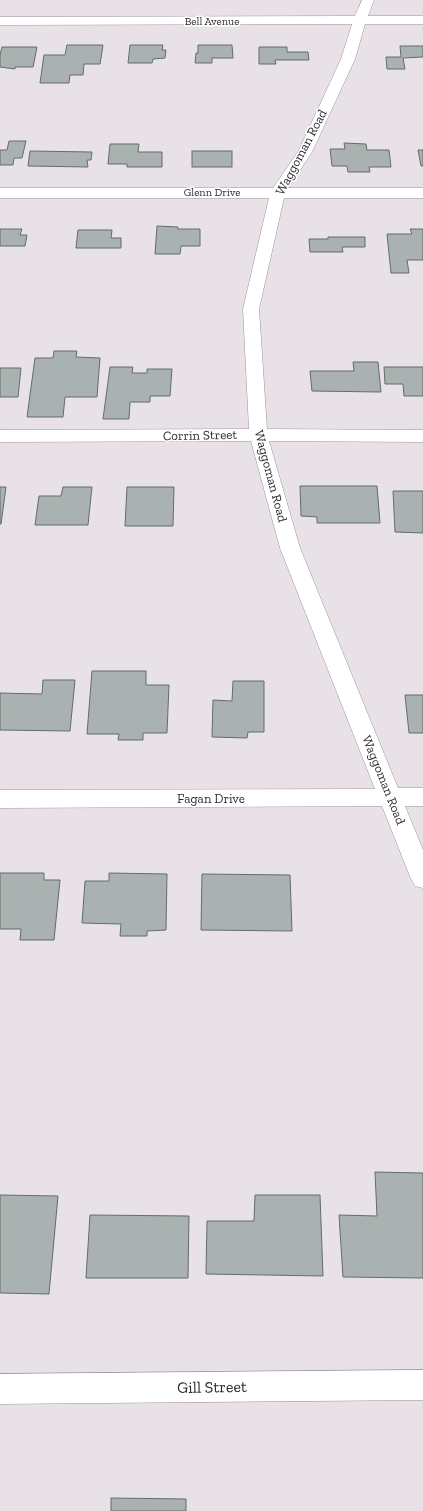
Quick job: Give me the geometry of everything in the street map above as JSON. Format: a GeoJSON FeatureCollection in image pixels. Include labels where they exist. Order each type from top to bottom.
{"type":"FeatureCollection","features":[{"type":"Feature","properties":{"kind":"street","name":"Waggoman Road"},"geometry":{"type":"LineString","coordinates":[[368,0],[348,59],[305,152],[278,192],[251,309],[258,434],[290,548],[423,879]]}},
{"type":"Feature","properties":{"kind":"street","name":"Bell Avenue"},"geometry":{"type":"LineString","coordinates":[[0,21],[423,20]]}},
{"type":"Feature","properties":{"kind":"street","name":"Glenn Drive"},"geometry":{"type":"LineString","coordinates":[[0,193],[423,193]]}},
{"type":"Feature","properties":{"kind":"street","name":"Corrin Street"},"geometry":{"type":"LineString","coordinates":[[0,436],[258,434],[423,436]]}},
{"type":"Feature","properties":{"kind":"street","name":"Fagan Drive"},"geometry":{"type":"LineString","coordinates":[[0,799],[423,797]]}},
{"type":"Feature","properties":{"kind":"street","name":"Gill Street"},"geometry":{"type":"LineString","coordinates":[[0,1389],[423,1384]]}},
{"type":"Feature","properties":{"kind":"building"},"geometry":{"type":"Polygon","coordinates":[[[67,45],[103,45],[100,64],[84,64],[83,75],[70,75],[69,83],[40,83],[44,55],[65,55],[67,45]]]}},
{"type":"Feature","properties":{"kind":"building"},"geometry":{"type":"Polygon","coordinates":[[[130,45],[163,45],[162,50],[166,50],[165,58],[153,59],[152,63],[128,63],[130,45]]]}},
{"type":"Feature","properties":{"kind":"building"},"geometry":{"type":"Polygon","coordinates":[[[198,45],[232,45],[233,58],[212,58],[212,63],[195,63],[196,53],[198,53],[198,45]]]}},
{"type":"Feature","properties":{"kind":"building"},"geometry":{"type":"Polygon","coordinates":[[[400,46],[423,46],[423,57],[403,58],[405,69],[387,69],[386,57],[401,57],[400,46]]]}},
{"type":"Feature","properties":{"kind":"building"},"geometry":{"type":"Polygon","coordinates":[[[2,47],[37,47],[33,67],[15,67],[15,69],[0,67],[2,47]]]}},
{"type":"Feature","properties":{"kind":"building"},"geometry":{"type":"Polygon","coordinates":[[[259,47],[287,47],[287,52],[308,52],[309,60],[275,60],[276,64],[259,64],[259,47]]]}},
{"type":"Feature","properties":{"kind":"building"},"geometry":{"type":"Polygon","coordinates":[[[9,141],[26,141],[22,158],[14,158],[13,165],[0,165],[0,150],[7,150],[9,141]]]}},
{"type":"Feature","properties":{"kind":"building"},"geometry":{"type":"Polygon","coordinates":[[[344,143],[366,144],[367,150],[389,150],[391,167],[369,167],[370,172],[348,172],[347,166],[332,166],[330,149],[345,149],[344,143]]]}},
{"type":"Feature","properties":{"kind":"building"},"geometry":{"type":"Polygon","coordinates":[[[110,144],[139,144],[138,152],[162,152],[162,167],[127,167],[127,164],[108,164],[110,144]]]}},
{"type":"Feature","properties":{"kind":"building"},"geometry":{"type":"Polygon","coordinates":[[[418,150],[423,150],[423,166],[421,166],[418,150]]]}},
{"type":"Feature","properties":{"kind":"building"},"geometry":{"type":"Polygon","coordinates":[[[30,151],[92,152],[91,160],[87,160],[88,167],[28,166],[30,151]]]}},
{"type":"Feature","properties":{"kind":"building"},"geometry":{"type":"Polygon","coordinates":[[[192,151],[232,151],[232,167],[192,167],[192,151]]]}},
{"type":"Feature","properties":{"kind":"building"},"geometry":{"type":"Polygon","coordinates":[[[157,226],[178,227],[178,229],[200,229],[200,246],[181,246],[180,254],[155,254],[157,226]]]}},
{"type":"Feature","properties":{"kind":"building"},"geometry":{"type":"Polygon","coordinates":[[[0,229],[22,229],[20,235],[27,235],[25,246],[0,246],[0,229]]]}},
{"type":"Feature","properties":{"kind":"building"},"geometry":{"type":"Polygon","coordinates":[[[410,229],[423,229],[423,260],[407,260],[409,273],[391,273],[387,234],[412,234],[410,229]]]}},
{"type":"Feature","properties":{"kind":"building"},"geometry":{"type":"Polygon","coordinates":[[[78,230],[112,230],[111,238],[121,238],[121,248],[76,248],[78,230]]]}},
{"type":"Feature","properties":{"kind":"building"},"geometry":{"type":"Polygon","coordinates":[[[328,237],[365,237],[365,247],[342,247],[343,252],[310,252],[309,239],[328,239],[328,237]]]}},
{"type":"Feature","properties":{"kind":"building"},"geometry":{"type":"Polygon","coordinates":[[[54,351],[77,351],[76,357],[100,358],[97,397],[65,397],[63,417],[27,417],[35,358],[53,358],[54,351]]]}},
{"type":"Feature","properties":{"kind":"building"},"geometry":{"type":"Polygon","coordinates":[[[353,362],[378,362],[381,392],[312,391],[310,371],[354,371],[353,362]]]}},
{"type":"Feature","properties":{"kind":"building"},"geometry":{"type":"Polygon","coordinates":[[[110,367],[133,367],[132,373],[147,373],[147,369],[172,369],[170,396],[150,396],[150,402],[130,402],[129,419],[103,419],[110,367]]]}},
{"type":"Feature","properties":{"kind":"building"},"geometry":{"type":"Polygon","coordinates":[[[384,367],[423,367],[423,396],[404,396],[403,384],[385,384],[384,367]]]}},
{"type":"Feature","properties":{"kind":"building"},"geometry":{"type":"Polygon","coordinates":[[[0,368],[21,368],[18,397],[0,397],[0,368]]]}},
{"type":"Feature","properties":{"kind":"building"},"geometry":{"type":"Polygon","coordinates":[[[300,486],[377,486],[380,523],[317,523],[317,517],[301,516],[300,486]]]}},
{"type":"Feature","properties":{"kind":"building"},"geometry":{"type":"Polygon","coordinates":[[[0,487],[6,487],[1,524],[0,524],[0,487]]]}},
{"type":"Feature","properties":{"kind":"building"},"geometry":{"type":"Polygon","coordinates":[[[63,487],[92,487],[88,525],[35,525],[39,496],[61,496],[63,487]]]}},
{"type":"Feature","properties":{"kind":"building"},"geometry":{"type":"Polygon","coordinates":[[[127,487],[174,487],[173,526],[125,526],[127,487]]]}},
{"type":"Feature","properties":{"kind":"building"},"geometry":{"type":"Polygon","coordinates":[[[393,491],[423,491],[423,533],[395,532],[393,491]]]}},
{"type":"Feature","properties":{"kind":"building"},"geometry":{"type":"Polygon","coordinates":[[[92,671],[146,671],[146,685],[169,685],[167,733],[143,733],[143,740],[118,740],[119,734],[87,734],[92,671]]]}},
{"type":"Feature","properties":{"kind":"building"},"geometry":{"type":"Polygon","coordinates":[[[43,680],[75,680],[70,731],[0,730],[0,693],[42,694],[43,680]]]}},
{"type":"Feature","properties":{"kind":"building"},"geometry":{"type":"Polygon","coordinates":[[[233,681],[264,681],[264,732],[248,732],[247,738],[212,737],[213,700],[232,701],[233,681]]]}},
{"type":"Feature","properties":{"kind":"building"},"geometry":{"type":"Polygon","coordinates":[[[405,695],[423,695],[423,733],[409,733],[405,695]]]}},
{"type":"Feature","properties":{"kind":"building"},"geometry":{"type":"Polygon","coordinates":[[[0,873],[44,873],[44,880],[60,880],[54,940],[20,940],[21,929],[0,929],[0,873]]]}},
{"type":"Feature","properties":{"kind":"building"},"geometry":{"type":"Polygon","coordinates":[[[109,873],[167,874],[166,930],[147,931],[147,936],[120,936],[121,924],[82,923],[85,881],[109,881],[109,873]]]}},
{"type":"Feature","properties":{"kind":"building"},"geometry":{"type":"Polygon","coordinates":[[[202,874],[290,875],[292,931],[201,930],[202,874]]]}},
{"type":"Feature","properties":{"kind":"building"},"geometry":{"type":"Polygon","coordinates":[[[375,1172],[423,1173],[423,1278],[343,1277],[339,1215],[377,1216],[375,1172]]]}},
{"type":"Feature","properties":{"kind":"building"},"geometry":{"type":"Polygon","coordinates":[[[0,1195],[58,1196],[49,1294],[0,1293],[0,1195]]]}},
{"type":"Feature","properties":{"kind":"building"},"geometry":{"type":"Polygon","coordinates":[[[255,1195],[320,1195],[323,1276],[206,1274],[207,1221],[254,1221],[255,1195]]]}},
{"type":"Feature","properties":{"kind":"building"},"geometry":{"type":"Polygon","coordinates":[[[90,1215],[189,1216],[188,1278],[86,1278],[90,1215]]]}},
{"type":"Feature","properties":{"kind":"building"},"geometry":{"type":"Polygon","coordinates":[[[111,1498],[186,1499],[186,1511],[111,1511],[111,1498]]]}}]}
